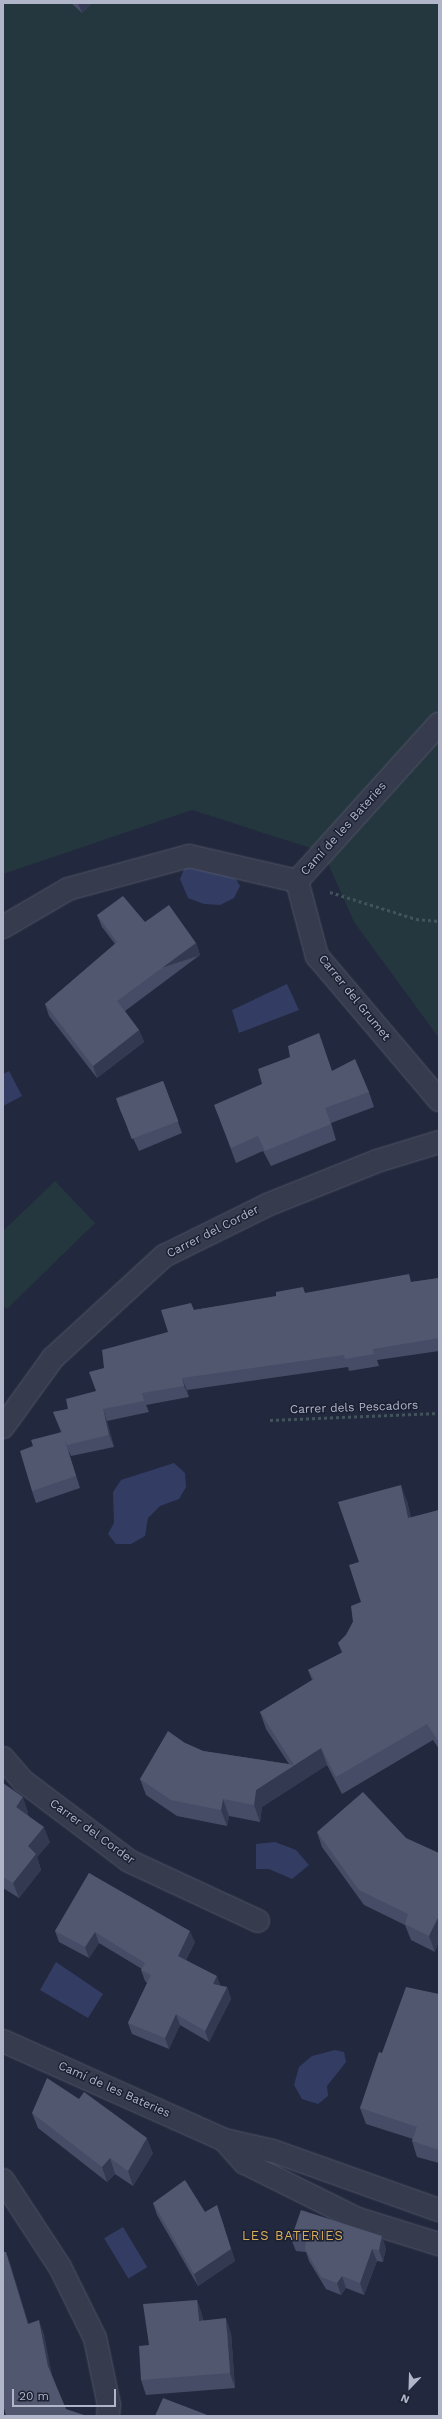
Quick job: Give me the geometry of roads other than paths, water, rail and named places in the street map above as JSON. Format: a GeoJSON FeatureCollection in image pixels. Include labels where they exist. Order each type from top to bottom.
{"type":"FeatureCollection","features":[{"type":"Feature","properties":{"kind":"street","name":"Camí de les Bateries"},"geometry":{"type":"LineString","coordinates":[[3,927],[68,889],[189,856],[297,881],[439,724]]}},
{"type":"Feature","properties":{"kind":"street","name":"Carrer del Grumet"},"geometry":{"type":"LineString","coordinates":[[297,881],[318,956],[439,1100]]}},
{"type":"Feature","properties":{"kind":"street","name":"Carrer del Corder"},"geometry":{"type":"LineString","coordinates":[[3,1427],[53,1358],[164,1256],[267,1205],[377,1161],[439,1142]]}},
{"type":"Feature","properties":{"kind":"street","name":"Carrer del Corder"},"geometry":{"type":"LineString","coordinates":[[3,1758],[23,1781],[129,1861],[258,1921]]}},
{"type":"Feature","properties":{"kind":"street","name":"Camí de les Bateries"},"geometry":{"type":"LineString","coordinates":[[3,2041],[224,2140],[273,2151],[439,2210]]}},
{"type":"Feature","properties":{"kind":"street","name":"Camí de les Bateries"},"geometry":{"type":"LineString","coordinates":[[224,2140],[245,2163],[358,2219],[439,2244]]}},
{"type":"Feature","properties":{"kind":"street"},"geometry":{"type":"LineString","coordinates":[[3,2180],[60,2267],[95,2338],[109,2405],[108,2416]]}},
{"type":"Feature","properties":{"kind":"water"},"geometry":{"type":"Polygon","coordinates":[[[196,864],[236,879],[240,886],[234,898],[220,905],[204,904],[188,898],[180,879],[185,867],[196,864]]]}},
{"type":"Feature","properties":{"kind":"water"},"geometry":{"type":"Polygon","coordinates":[[[287,984],[299,1010],[239,1033],[232,1010],[287,984]]]}},
{"type":"Feature","properties":{"kind":"water"},"geometry":{"type":"Polygon","coordinates":[[[9,1071],[22,1096],[3,1106],[3,1074],[9,1071]]]}},
{"type":"Feature","properties":{"kind":"water"},"geometry":{"type":"Polygon","coordinates":[[[174,1463],[185,1473],[186,1487],[179,1499],[160,1506],[148,1518],[145,1536],[131,1544],[116,1544],[108,1534],[114,1523],[113,1492],[121,1480],[174,1463]]]}},
{"type":"Feature","properties":{"kind":"water"},"geometry":{"type":"Polygon","coordinates":[[[275,1842],[296,1850],[309,1865],[292,1879],[269,1869],[256,1869],[256,1844],[275,1842]]]}},
{"type":"Feature","properties":{"kind":"water"},"geometry":{"type":"Polygon","coordinates":[[[56,1962],[103,1994],[88,2018],[40,1990],[56,1962]]]}},
{"type":"Feature","properties":{"kind":"water"},"geometry":{"type":"Polygon","coordinates":[[[335,2050],[344,2052],[346,2062],[327,2086],[328,2096],[318,2104],[302,2099],[294,2085],[299,2067],[312,2056],[335,2050]]]}},
{"type":"Feature","properties":{"kind":"water"},"geometry":{"type":"Polygon","coordinates":[[[123,2227],[147,2267],[128,2279],[104,2238],[123,2227]]]}},
{"type":"Feature","properties":{"kind":"district","name":"LES BATERIES"},"geometry":{"type":"Point","coordinates":[293,2236]}}]}
